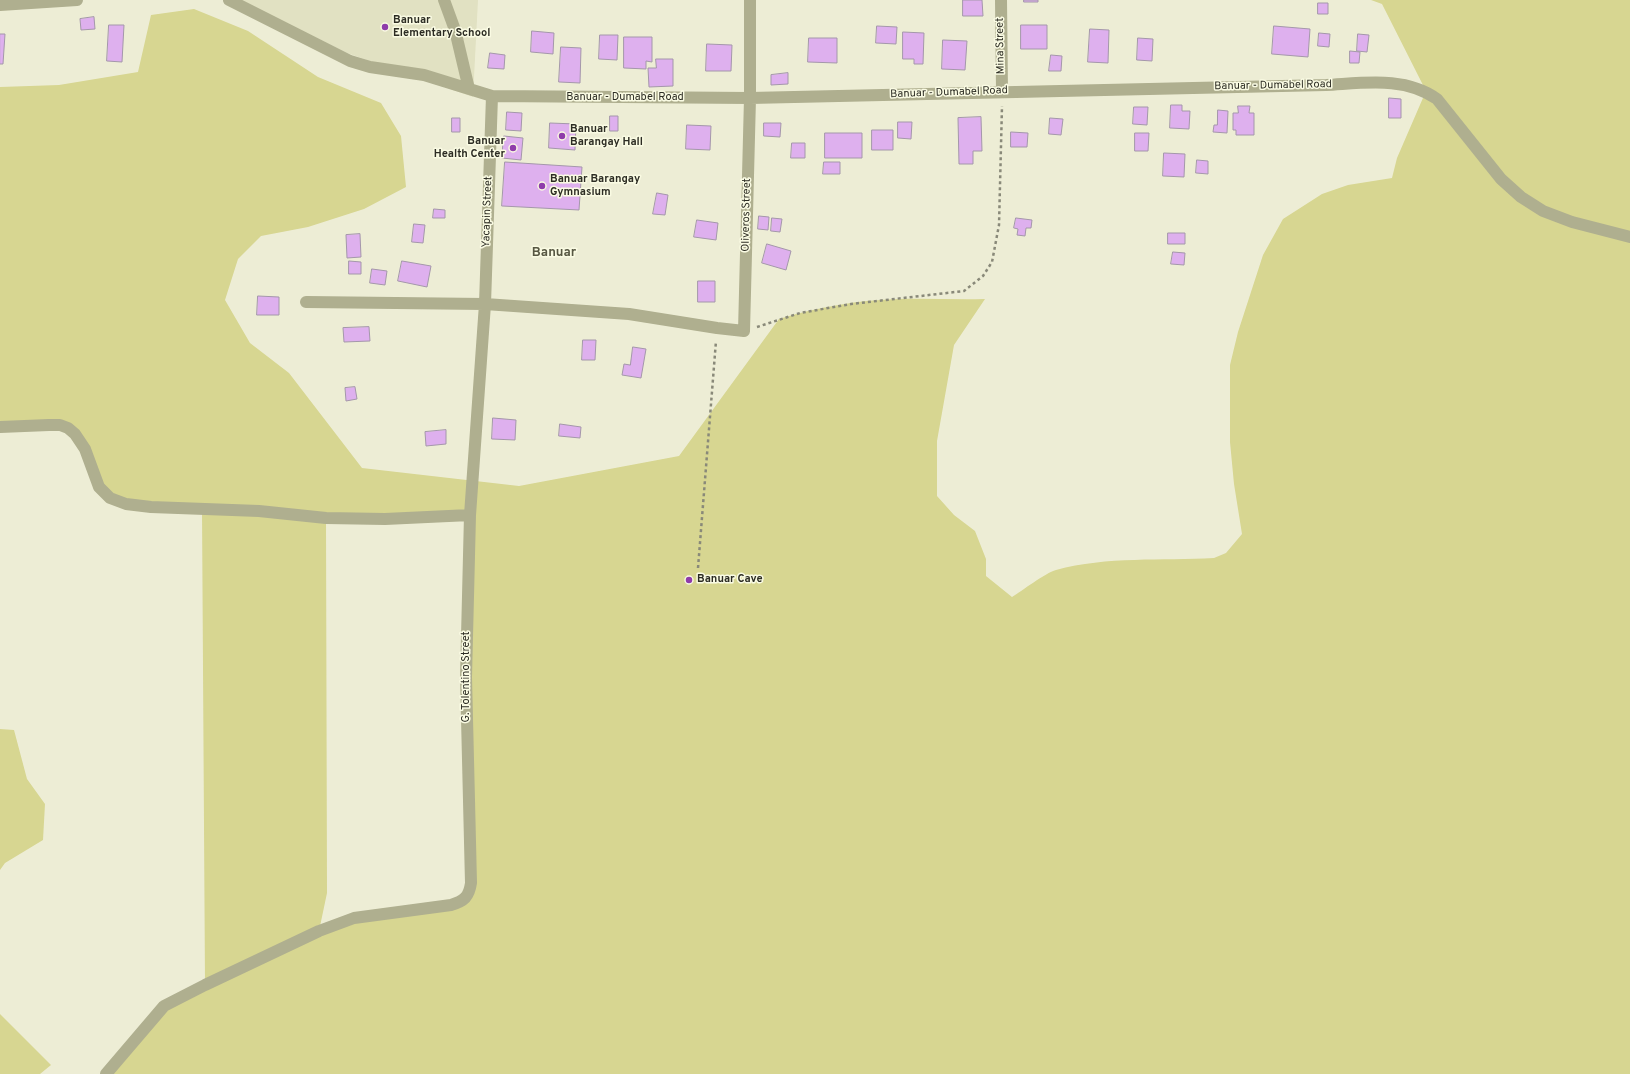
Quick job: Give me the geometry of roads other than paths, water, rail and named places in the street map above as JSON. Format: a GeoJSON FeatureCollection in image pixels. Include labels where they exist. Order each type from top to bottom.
{"type":"FeatureCollection","features":[{"type":"Feature","properties":{"kind":"street"},"geometry":{"type":"LineString","coordinates":[[0,5],[77,0]]}},
{"type":"Feature","properties":{"kind":"street","name":"Banuar - Dumabel Road"},"geometry":{"type":"LineString","coordinates":[[229,0],[350,61],[370,66],[424,74],[492,96],[750,98],[1002,91],[1326,85],[1373,82],[1395,83],[1426,91],[1438,99],[1501,179],[1521,197],[1543,211],[1572,222],[1630,237]]}},
{"type":"Feature","properties":{"kind":"street"},"geometry":{"type":"LineString","coordinates":[[444,0],[455,30],[469,89]]}},
{"type":"Feature","properties":{"kind":"street","name":"Oliveros Street"},"geometry":{"type":"LineString","coordinates":[[485,304],[629,314],[744,331],[750,98],[750,0]]}},
{"type":"Feature","properties":{"kind":"street","name":"Mina Street"},"geometry":{"type":"LineString","coordinates":[[1001,0],[1002,91]]}},
{"type":"Feature","properties":{"kind":"street","name":"Yacapin Street"},"geometry":{"type":"LineString","coordinates":[[485,304],[492,96]]}},
{"type":"Feature","properties":{"kind":"street"},"geometry":{"type":"LineString","coordinates":[[306,302],[485,304]]}},
{"type":"Feature","properties":{"kind":"street","name":"G. Tolentino Street"},"geometry":{"type":"LineString","coordinates":[[106,1074],[164,1006],[205,984],[319,931],[354,918],[450,905],[459,903],[467,898],[470,891],[471,882],[466,677],[470,515],[485,304]]}},
{"type":"Feature","properties":{"kind":"street"},"geometry":{"type":"LineString","coordinates":[[0,427],[55,425],[68,428],[75,434],[85,449],[99,487],[110,498],[126,504],[151,508],[259,511],[326,518],[385,519],[470,515]]}},
{"type":"Feature","properties":{"kind":"place","name":"Banuar Elementary School"},"geometry":{"type":"Point","coordinates":[385,27]}},
{"type":"Feature","properties":{"kind":"place","name":"Banuar Barangay Hall"},"geometry":{"type":"Point","coordinates":[562,136]}},
{"type":"Feature","properties":{"kind":"place","name":"Banuar Health Center"},"geometry":{"type":"Point","coordinates":[513,148]}},
{"type":"Feature","properties":{"kind":"place","name":"Banuar Barangay Gymnasium"},"geometry":{"type":"Point","coordinates":[542,186]}},
{"type":"Feature","properties":{"kind":"place","name":"Banuar Cave"},"geometry":{"type":"Point","coordinates":[689,580]}},
{"type":"Feature","properties":{"kind":"district","name":"Banuar"},"geometry":{"type":"Point","coordinates":[554,253]}}]}
